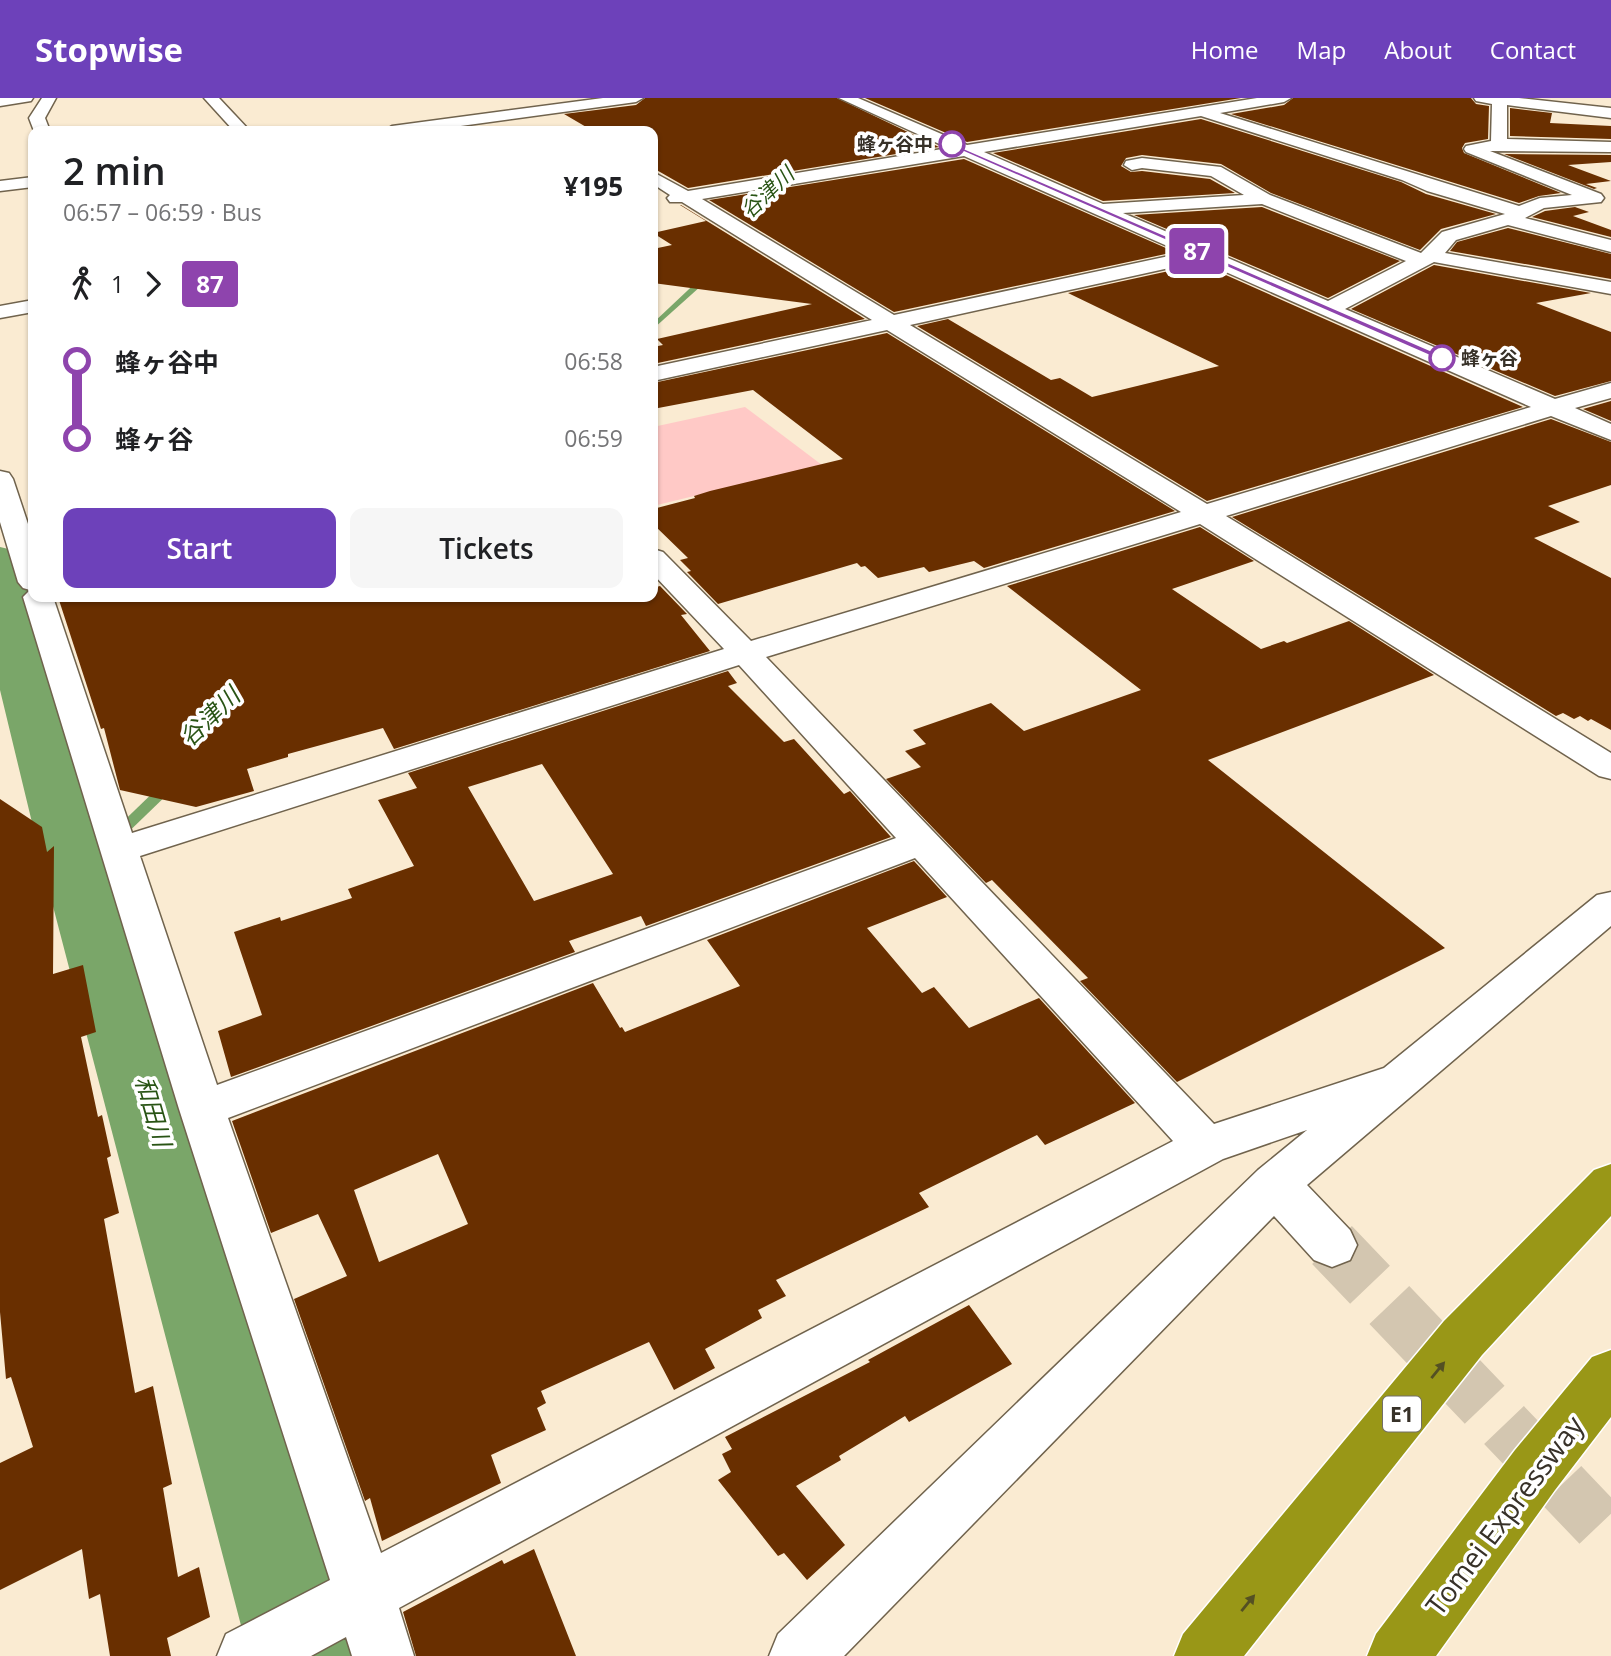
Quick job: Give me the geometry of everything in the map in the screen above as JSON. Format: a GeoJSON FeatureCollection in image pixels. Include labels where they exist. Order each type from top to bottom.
{"type":"FeatureCollection","features":[{"type":"Feature","properties":{"kind":"highway","name":"E1"},"geometry":{"type":"LineString","coordinates":[[1205,1656],[1463,1338],[1611,1184]]}},
{"type":"Feature","properties":{"kind":"highway","name":"Tomei Expressway"},"geometry":{"type":"LineString","coordinates":[[1398,1656],[1535,1470],[1611,1375]]}},
{"type":"Feature","properties":{"kind":"street"},"geometry":{"type":"LineString","coordinates":[[40,126],[37,118],[49,98]]}},
{"type":"Feature","properties":{"kind":"street"},"geometry":{"type":"LineString","coordinates":[[211,98],[237,126]]}},
{"type":"Feature","properties":{"kind":"street"},"geometry":{"type":"LineString","coordinates":[[524,98],[566,124]]}},
{"type":"Feature","properties":{"kind":"street"},"geometry":{"type":"LineString","coordinates":[[428,126],[636,98]]}},
{"type":"Feature","properties":{"kind":"street"},"geometry":{"type":"LineString","coordinates":[[846,98],[1611,433]]}},
{"type":"Feature","properties":{"kind":"street"},"geometry":{"type":"LineString","coordinates":[[663,200],[1284,98]]}},
{"type":"Feature","properties":{"kind":"street"},"geometry":{"type":"LineString","coordinates":[[1490,99],[1611,113]]}},
{"type":"Feature","properties":{"kind":"street"},"geometry":{"type":"LineString","coordinates":[[1490,99],[1500,118],[1495,129],[1500,144]]}},
{"type":"Feature","properties":{"kind":"street"},"geometry":{"type":"LineString","coordinates":[[1169,102],[1408,176],[1516,216],[1611,246]]}},
{"type":"Feature","properties":{"kind":"street"},"geometry":{"type":"LineString","coordinates":[[1603,197],[1472,149],[1500,144],[1611,147]]}},
{"type":"Feature","properties":{"kind":"street"},"geometry":{"type":"LineString","coordinates":[[1562,145],[1581,154]]}},
{"type":"Feature","properties":{"kind":"street"},"geometry":{"type":"LineString","coordinates":[[1132,165],[1142,163],[1215,171],[1264,199],[1427,258],[1611,288]]}},
{"type":"Feature","properties":{"kind":"street"},"geometry":{"type":"LineString","coordinates":[[658,180],[1611,768]]}},
{"type":"Feature","properties":{"kind":"street"},"geometry":{"type":"LineString","coordinates":[[0,186],[28,182]]}},
{"type":"Feature","properties":{"kind":"street"},"geometry":{"type":"LineString","coordinates":[[1329,309],[1427,258],[1449,236],[1516,216],[1540,203],[1603,197]]}},
{"type":"Feature","properties":{"kind":"street"},"geometry":{"type":"LineString","coordinates":[[1102,210],[1226,200],[1264,199],[1314,203]]}},
{"type":"Feature","properties":{"kind":"street"},"geometry":{"type":"LineString","coordinates":[[1226,200],[1310,234]]}},
{"type":"Feature","properties":{"kind":"street"},"geometry":{"type":"LineString","coordinates":[[658,373],[1205,254]]}},
{"type":"Feature","properties":{"kind":"street"},"geometry":{"type":"LineString","coordinates":[[0,312],[28,307]]}},
{"type":"Feature","properties":{"kind":"street"},"geometry":{"type":"LineString","coordinates":[[121,849],[745,653],[1611,390]]}},
{"type":"Feature","properties":{"kind":"street"},"geometry":{"type":"LineString","coordinates":[[0,479],[15,512],[28,563]]}},
{"type":"Feature","properties":{"kind":"street"},"geometry":{"type":"LineString","coordinates":[[658,563],[1206,1146]]}},
{"type":"Feature","properties":{"kind":"street"},"geometry":{"type":"LineString","coordinates":[[40,602],[121,849],[202,1109],[383,1656]]}},
{"type":"Feature","properties":{"kind":"street"},"geometry":{"type":"LineString","coordinates":[[202,1109],[922,842]]}},
{"type":"Feature","properties":{"kind":"street"},"geometry":{"type":"LineString","coordinates":[[800,1656],[1275,1184],[1611,905]]}},
{"type":"Feature","properties":{"kind":"street"},"geometry":{"type":"LineString","coordinates":[[257,1652],[364,1592],[1206,1146],[1402,1079]]}},
{"type":"Feature","properties":{"kind":"street"},"geometry":{"type":"LineString","coordinates":[[1275,1184],[1332,1245]]}},
{"type":"Feature","properties":{"kind":"shaded area"},"geometry":{"type":"Polygon","coordinates":[[[745,407],[822,465],[658,505],[658,426],[745,407]]]}},
{"type":"Feature","properties":{"kind":"building"},"geometry":{"type":"Polygon","coordinates":[[[645,98],[837,98],[939,147],[688,188],[658,171],[658,126],[584,126],[564,114],[636,105],[645,98]]]}},
{"type":"Feature","properties":{"kind":"building"},"geometry":{"type":"Polygon","coordinates":[[[865,98],[1241,98],[967,142],[865,98]]]}},
{"type":"Feature","properties":{"kind":"building"},"geometry":{"type":"Polygon","coordinates":[[[1293,98],[1471,98],[1476,104],[1489,106],[1488,139],[1465,143],[1462,148],[1464,153],[1561,193],[1539,196],[1519,203],[1231,114],[1284,105],[1293,98]]]}},
{"type":"Feature","properties":{"kind":"building"},"geometry":{"type":"Polygon","coordinates":[[[1510,108],[1552,113],[1550,123],[1611,126],[1611,139],[1510,136],[1510,108]]]}},
{"type":"Feature","properties":{"kind":"building"},"geometry":{"type":"Polygon","coordinates":[[[1201,119],[1401,182],[1426,194],[1496,214],[1441,229],[1420,250],[1271,193],[1221,164],[1142,155],[1126,158],[1121,166],[1131,172],[1210,179],[1235,193],[1103,201],[993,153],[1201,119]]]}},
{"type":"Feature","properties":{"kind":"building"},"geometry":{"type":"Polygon","coordinates":[[[1504,154],[1611,155],[1611,162],[1568,165],[1611,181],[1586,184],[1597,188],[1594,189],[1504,154]]]}},
{"type":"Feature","properties":{"kind":"building"},"geometry":{"type":"Polygon","coordinates":[[[964,159],[1175,252],[894,312],[709,200],[964,159]]]}},
{"type":"Feature","properties":{"kind":"building"},"geometry":{"type":"Polygon","coordinates":[[[680,205],[681,205],[865,319],[658,363],[658,346],[663,345],[658,339],[812,304],[658,284],[658,248],[672,245],[658,236],[658,232],[706,221],[680,205]]]}},
{"type":"Feature","properties":{"kind":"building"},"geometry":{"type":"Polygon","coordinates":[[[1262,207],[1400,261],[1328,298],[1134,215],[1262,207]]]}},
{"type":"Feature","properties":{"kind":"building"},"geometry":{"type":"Polygon","coordinates":[[[1575,207],[1589,212],[1573,216],[1611,230],[1611,237],[1532,217],[1545,211],[1575,207]]]}},
{"type":"Feature","properties":{"kind":"building"},"geometry":{"type":"Polygon","coordinates":[[[1508,228],[1611,254],[1611,279],[1450,251],[1457,242],[1508,228]]]}},
{"type":"Feature","properties":{"kind":"building"},"geometry":{"type":"Polygon","coordinates":[[[1201,264],[1523,407],[1207,501],[917,326],[948,319],[1051,380],[1060,378],[1092,397],[1219,366],[1068,293],[1201,264]]]}},
{"type":"Feature","properties":{"kind":"building"},"geometry":{"type":"Polygon","coordinates":[[[1434,265],[1591,293],[1536,303],[1611,332],[1611,381],[1555,396],[1351,309],[1434,265]]]}},
{"type":"Feature","properties":{"kind":"building"},"geometry":{"type":"Polygon","coordinates":[[[887,333],[1175,511],[984,568],[974,561],[929,572],[924,567],[878,578],[865,566],[861,567],[857,563],[718,604],[687,572],[691,571],[680,560],[688,558],[658,529],[658,508],[710,491],[843,459],[753,390],[658,408],[658,382],[887,333]]]}},
{"type":"Feature","properties":{"kind":"building"},"geometry":{"type":"Polygon","coordinates":[[[1611,401],[1611,421],[1583,409],[1611,401]]]}},
{"type":"Feature","properties":{"kind":"building"},"geometry":{"type":"Polygon","coordinates":[[[1551,419],[1611,442],[1611,485],[1548,506],[1580,522],[1534,538],[1611,578],[1611,730],[1580,716],[1574,719],[1563,713],[1556,716],[1232,517],[1551,419]]]}},
{"type":"Feature","properties":{"kind":"building"},"geometry":{"type":"Polygon","coordinates":[[[1200,527],[1254,561],[1172,589],[1261,649],[1284,641],[1287,643],[1349,621],[1434,675],[1208,760],[1445,948],[1177,1082],[1080,981],[1088,978],[992,880],[986,883],[886,779],[921,767],[905,751],[926,744],[913,730],[991,703],[1024,731],[1141,690],[1007,586],[1200,527]]]}},
{"type":"Feature","properties":{"kind":"building"},"geometry":{"type":"Polygon","coordinates":[[[658,587],[687,614],[681,615],[710,651],[394,749],[383,728],[288,754],[288,757],[247,769],[254,791],[196,807],[120,790],[104,728],[101,729],[60,602],[658,602],[658,587]]]}},
{"type":"Feature","properties":{"kind":"building"},"geometry":{"type":"Polygon","coordinates":[[[728,671],[737,683],[728,686],[784,742],[794,739],[844,794],[850,791],[891,837],[646,926],[641,916],[569,941],[575,952],[231,1077],[218,1031],[262,1015],[234,932],[280,917],[281,921],[352,898],[348,889],[414,866],[378,800],[417,788],[408,773],[728,671]],[[542,764],[468,787],[534,901],[613,874],[542,764]]]}},
{"type":"Feature","properties":{"kind":"building"},"geometry":{"type":"Polygon","coordinates":[[[0,799],[42,827],[47,852],[54,846],[53,974],[83,965],[96,1032],[81,1037],[98,1117],[102,1115],[111,1156],[107,1158],[119,1213],[104,1219],[135,1393],[153,1386],[172,1484],[163,1488],[178,1577],[199,1567],[210,1617],[167,1638],[171,1656],[110,1656],[100,1594],[89,1599],[82,1549],[0,1590],[0,1463],[33,1447],[11,1377],[6,1379],[0,1312],[0,799]]]}},
{"type":"Feature","properties":{"kind":"building"},"geometry":{"type":"Polygon","coordinates":[[[914,861],[947,897],[867,928],[922,993],[934,987],[969,1028],[1039,998],[1135,1103],[1045,1145],[1037,1135],[919,1193],[929,1207],[776,1280],[786,1296],[758,1310],[762,1318],[705,1349],[715,1368],[674,1390],[649,1342],[541,1391],[546,1403],[537,1408],[546,1430],[491,1455],[501,1483],[382,1541],[370,1498],[365,1501],[294,1299],[347,1276],[318,1214],[271,1233],[232,1121],[593,983],[625,1032],[740,986],[707,940],[914,861]],[[438,1154],[354,1190],[379,1262],[468,1224],[438,1154]]]}},
{"type":"Feature","properties":{"kind":"building"},"geometry":{"type":"Polygon","coordinates":[[[969,1305],[1012,1364],[909,1422],[905,1416],[839,1456],[841,1460],[796,1486],[845,1545],[807,1580],[784,1553],[778,1556],[718,1480],[731,1472],[722,1454],[732,1449],[725,1437],[870,1362],[868,1360],[969,1305]]]}},
{"type":"Feature","properties":{"kind":"building"},"geometry":{"type":"Polygon","coordinates":[[[534,1549],[576,1656],[416,1656],[403,1612],[502,1560],[504,1564],[534,1549]]]}},
{"type":"Feature","properties":{"kind":"waterway","name":"谷津川"},"geometry":{"type":"LineString","coordinates":[[658,322],[707,277]]}},
{"type":"Feature","properties":{"kind":"waterway","name":"和田川"},"geometry":{"type":"LineString","coordinates":[[0,565],[83,868],[314,1656]]}},
{"type":"Feature","properties":{"kind":"waterway","name":"谷津川"},"geometry":{"type":"LineString","coordinates":[[83,868],[168,786]]}},
{"type":"Feature","properties":{"kind":"tunnel"},"geometry":{"type":"LineString","coordinates":[[1332,1245],[1611,1537]]}},
{"type":"Feature","properties":{"kind":"bus line","name":"87"},"geometry":{"type":"LineString","coordinates":[[952,144],[1442,358]]}},
{"type":"Feature","properties":{"kind":"place","name":"蜂ヶ谷中"},"geometry":{"type":"Point","coordinates":[952,144]}},
{"type":"Feature","properties":{"kind":"place","name":"蜂ヶ谷"},"geometry":{"type":"Point","coordinates":[1442,358]}}]}
